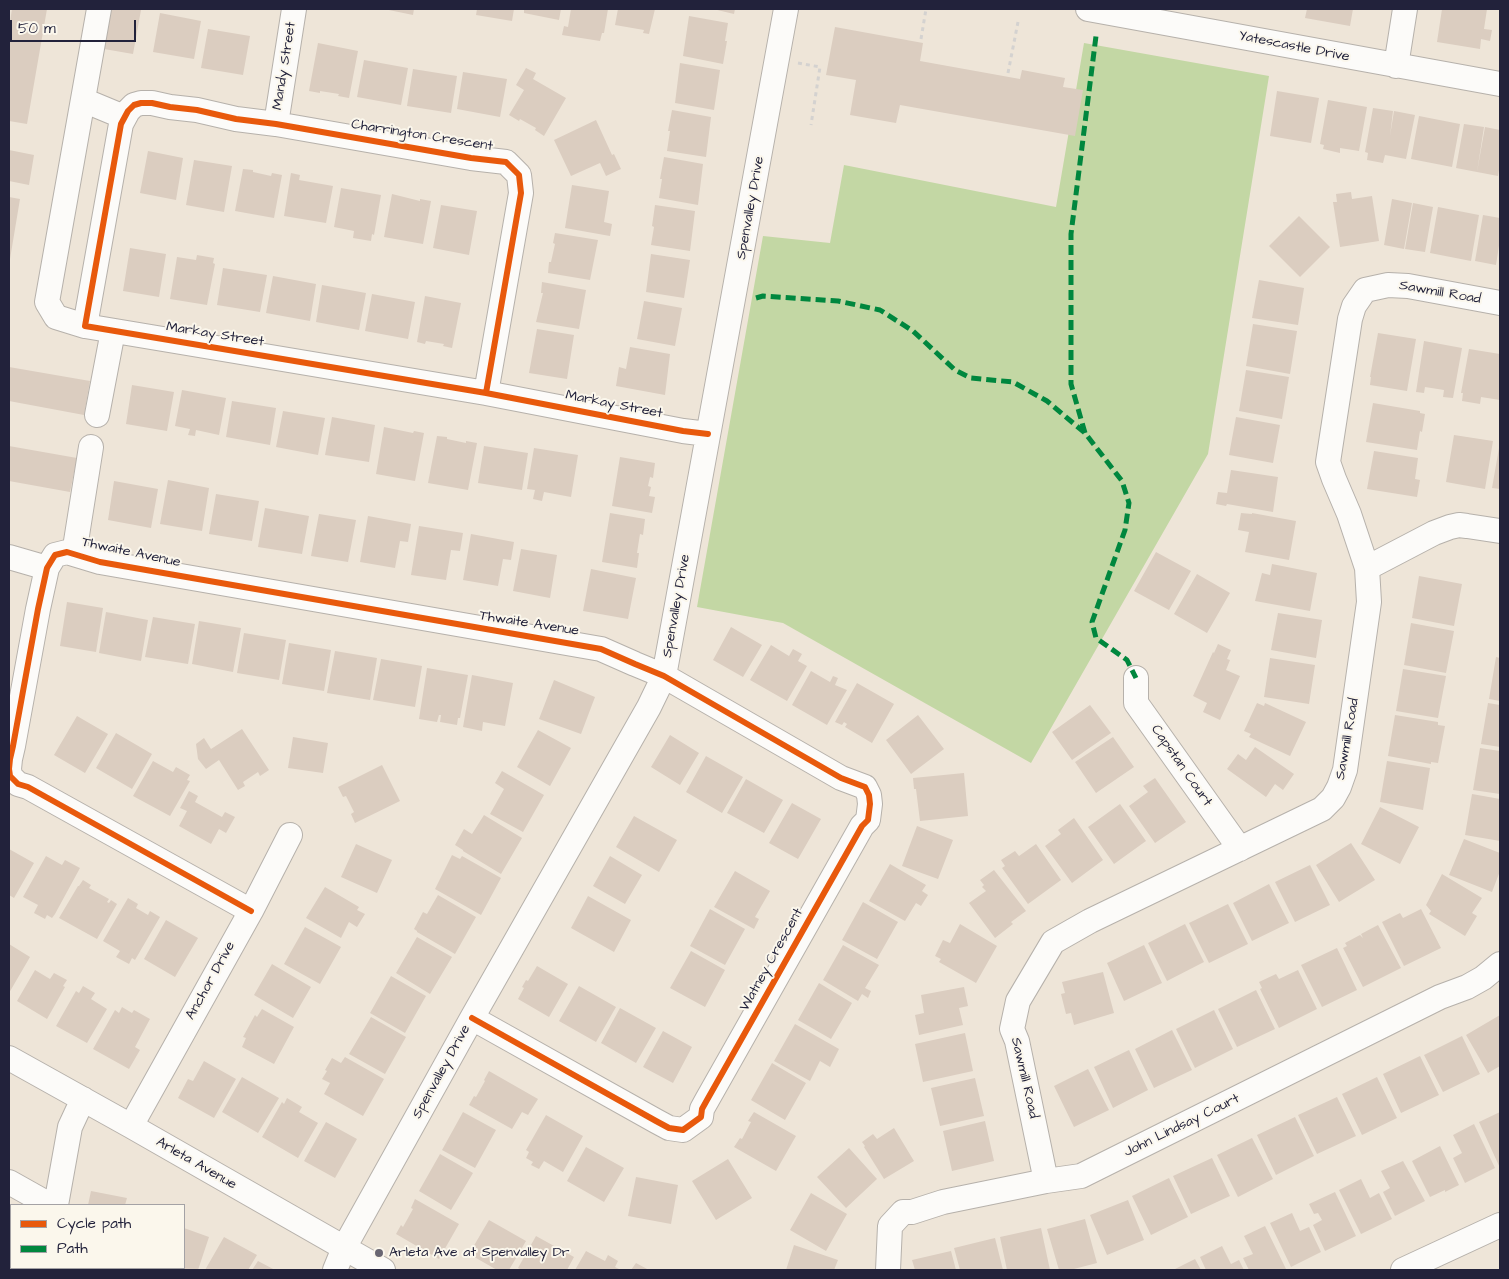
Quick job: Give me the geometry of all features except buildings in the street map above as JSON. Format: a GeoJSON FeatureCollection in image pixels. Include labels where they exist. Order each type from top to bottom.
{"type":"FeatureCollection","features":[{"type":"Feature","properties":{"kind":"street","name":"Markay Street"},"geometry":{"type":"LineString","coordinates":[[99,9],[47,302],[56,317],[85,326],[486,393],[683,431],[708,434]]}},
{"type":"Feature","properties":{"kind":"street","name":"Mandy Street"},"geometry":{"type":"LineString","coordinates":[[276,124],[294,9]]}},
{"type":"Feature","properties":{"kind":"street","name":"Spenvalley Drive"},"geometry":{"type":"LineString","coordinates":[[335,1270],[344,1248],[649,707],[664,676],[735,297],[786,9]]}},
{"type":"Feature","properties":{"kind":"street","name":"Yatescastle Drive"},"geometry":{"type":"LineString","coordinates":[[1088,9],[1500,84]]}},
{"type":"Feature","properties":{"kind":"street"},"geometry":{"type":"LineString","coordinates":[[1396,66],[1405,9]]}},
{"type":"Feature","properties":{"kind":"street"},"geometry":{"type":"LineString","coordinates":[[83,100],[124,117]]}},
{"type":"Feature","properties":{"kind":"street"},"geometry":{"type":"LineString","coordinates":[[85,326],[121,124],[128,111],[134,105],[152,103],[197,110],[236,119],[276,124]]}},
{"type":"Feature","properties":{"kind":"street","name":"Charrington Crescent"},"geometry":{"type":"LineString","coordinates":[[276,124],[506,162],[519,175],[521,193],[518,203],[518,215],[486,393]]}},
{"type":"Feature","properties":{"kind":"street","name":"Sawmill Road"},"geometry":{"type":"LineString","coordinates":[[1046,1181],[1017,1041],[1012,1029],[1018,1001],[1053,942],[1090,921],[1322,809],[1333,798],[1345,770],[1369,602],[1366,568],[1350,514],[1328,462],[1350,319],[1354,306],[1365,290],[1388,285],[1408,286],[1500,303]]}},
{"type":"Feature","properties":{"kind":"street"},"geometry":{"type":"LineString","coordinates":[[97,415],[113,331]]}},
{"type":"Feature","properties":{"kind":"street"},"geometry":{"type":"LineString","coordinates":[[74,554],[92,447]]}},
{"type":"Feature","properties":{"kind":"street"},"geometry":{"type":"LineString","coordinates":[[1366,568],[1434,533],[1450,527],[1467,526],[1500,531]]}},
{"type":"Feature","properties":{"kind":"street","name":"Thwaite Avenue"},"geometry":{"type":"LineString","coordinates":[[47,568],[55,555],[67,552],[109,563],[601,649],[664,676]]}},
{"type":"Feature","properties":{"kind":"street"},"geometry":{"type":"LineString","coordinates":[[9,558],[47,568],[11,745],[10,776],[18,784],[28,787],[251,911]]}},
{"type":"Feature","properties":{"kind":"street","name":"Watney Crescent"},"geometry":{"type":"LineString","coordinates":[[472,1018],[669,1128],[683,1130],[701,1117],[702,1109],[707,1100],[862,826],[868,820],[870,804],[865,787],[842,778],[664,676]]}},
{"type":"Feature","properties":{"kind":"street","name":"Capstan Court"},"geometry":{"type":"LineString","coordinates":[[1136,678],[1136,703],[1240,849]]}},
{"type":"Feature","properties":{"kind":"street","name":"Anchor Drive"},"geometry":{"type":"LineString","coordinates":[[130,1126],[251,911],[290,835]]}},
{"type":"Feature","properties":{"kind":"street","name":"John Lindsay Court"},"geometry":{"type":"LineString","coordinates":[[888,1270],[890,1226],[903,1212],[912,1212],[943,1202],[1046,1181],[1081,1176],[1440,997],[1471,985],[1500,964]]}},
{"type":"Feature","properties":{"kind":"street","name":"Arleta Avenue"},"geometry":{"type":"LineString","coordinates":[[9,1058],[383,1270]]}},
{"type":"Feature","properties":{"kind":"street"},"geometry":{"type":"LineString","coordinates":[[56,1204],[70,1127],[83,1099]]}},
{"type":"Feature","properties":{"kind":"street"},"geometry":{"type":"LineString","coordinates":[[9,1182],[48,1204]]}},
{"type":"Feature","properties":{"kind":"street"},"geometry":{"type":"LineString","coordinates":[[1403,1270],[1500,1225]]}},
{"type":"Feature","properties":{"kind":"path"},"geometry":{"type":"LineString","coordinates":[[921,39],[926,9]]}},
{"type":"Feature","properties":{"kind":"path"},"geometry":{"type":"LineString","coordinates":[[1008,73],[1018,22]]}},
{"type":"Feature","properties":{"kind":"path"},"geometry":{"type":"LineString","coordinates":[[798,63],[820,67],[810,125]]}},
{"type":"Feature","properties":{"kind":"green space"},"geometry":{"type":"Polygon","coordinates":[[[1084,43],[1269,76],[1208,454],[1031,763],[783,623],[697,607],[763,236],[830,243],[844,165],[1056,207],[1084,43]]]}},
{"type":"Feature","properties":{"kind":"marked path"},"geometry":{"type":"LineString","coordinates":[[1085,433],[1071,384],[1071,234],[1096,36]]}},
{"type":"Feature","properties":{"kind":"marked path"},"geometry":{"type":"LineString","coordinates":[[756,298],[763,296],[838,301],[880,310],[913,331],[955,370],[971,378],[1013,382],[1047,401],[1085,433],[1122,481],[1129,503],[1125,530],[1092,622],[1096,638],[1127,660],[1136,678]]}},
{"type":"Feature","properties":{"kind":"cycle path"},"geometry":{"type":"LineString","coordinates":[[486,393],[521,193],[519,175],[506,162],[471,158],[276,124],[236,119],[197,110],[152,103],[134,105],[128,111],[121,124],[85,326],[486,393],[683,431],[708,434]]}},
{"type":"Feature","properties":{"kind":"cycle path"},"geometry":{"type":"LineString","coordinates":[[251,911],[28,787],[18,784],[10,776],[10,759],[38,609],[47,568],[55,555],[67,552],[100,562],[601,649],[664,676],[841,778],[865,787],[869,795],[870,804],[868,820],[862,826],[707,1100],[702,1109],[701,1117],[683,1130],[669,1128],[472,1018]]}},
{"type":"Feature","properties":{"kind":"place","name":"Arleta Ave at Spenvalley Dr"},"geometry":{"type":"Point","coordinates":[379,1253]}}]}
